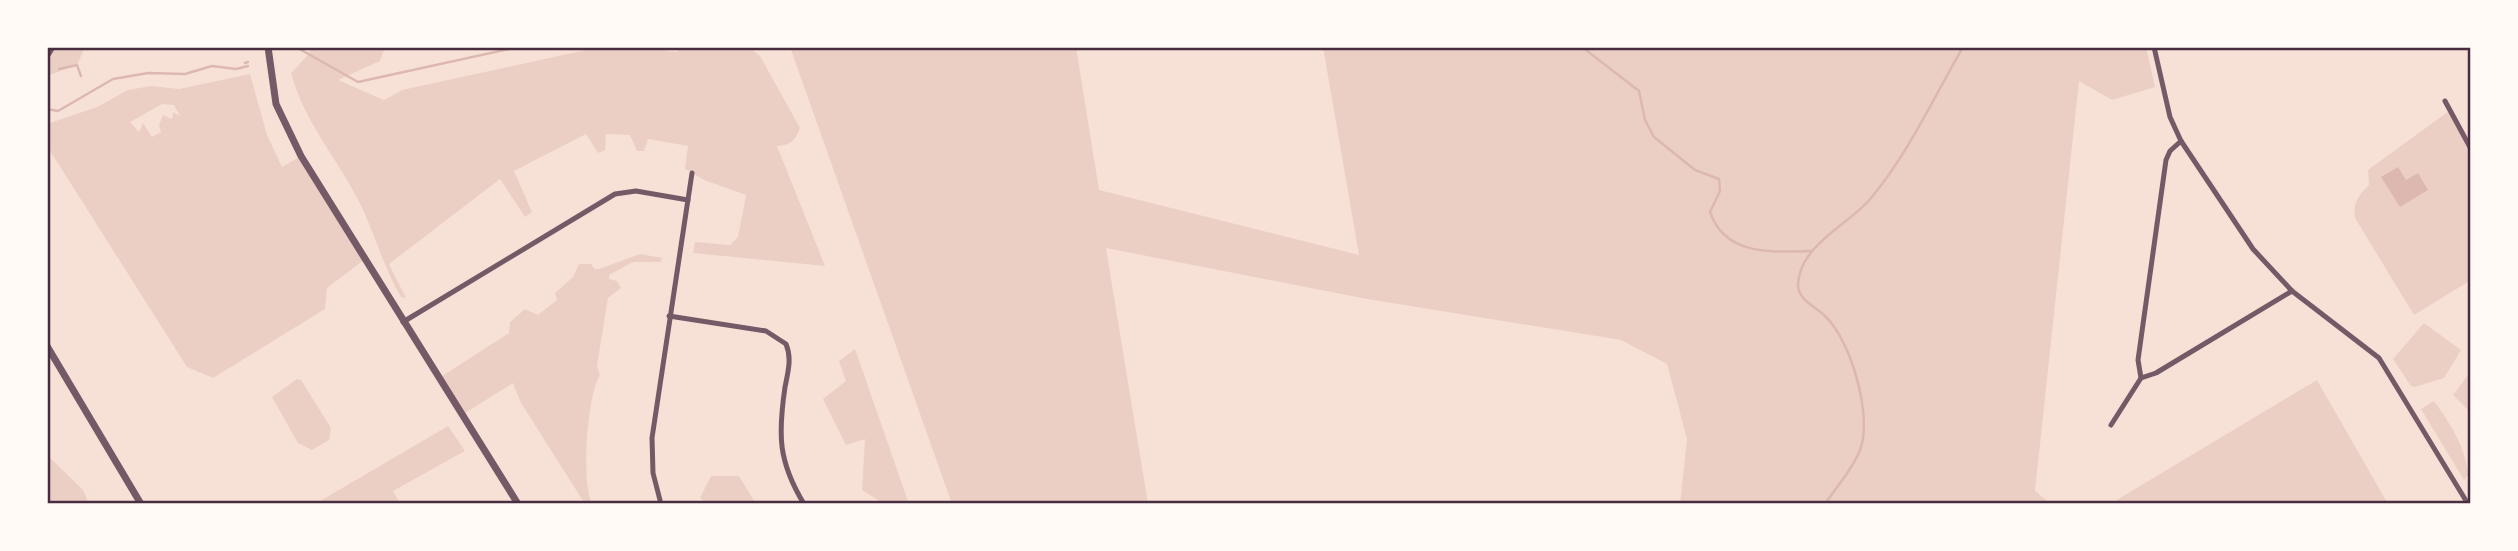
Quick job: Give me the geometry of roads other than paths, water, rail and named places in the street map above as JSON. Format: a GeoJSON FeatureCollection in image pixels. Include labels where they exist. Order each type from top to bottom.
{"type":"FeatureCollection","features":[{"type":"Feature","properties":{"kind":"street"},"geometry":{"type":"LineString","coordinates":[[47,55],[52,47]]}},
{"type":"Feature","properties":{"kind":"street"},"geometry":{"type":"LineString","coordinates":[[268,47],[276,104],[285,128],[518,504]]}},
{"type":"Feature","properties":{"kind":"street"},"geometry":{"type":"LineString","coordinates":[[2154,47],[2170,117],[2181,141],[2253,249],[2292,291],[2379,358],[2468,504]]}},
{"type":"Feature","properties":{"kind":"street"},"geometry":{"type":"LineString","coordinates":[[2445,101],[2471,149]]}},
{"type":"Feature","properties":{"kind":"street"},"geometry":{"type":"LineString","coordinates":[[2141,378],[2138,360],[2166,160],[2170,151],[2181,141]]}},
{"type":"Feature","properties":{"kind":"street"},"geometry":{"type":"LineString","coordinates":[[661,504],[653,473],[652,438],[692,173]]}},
{"type":"Feature","properties":{"kind":"street"},"geometry":{"type":"LineString","coordinates":[[403,322],[615,194],[636,191],[688,200]]}},
{"type":"Feature","properties":{"kind":"street"},"geometry":{"type":"LineString","coordinates":[[2111,425],[2141,378],[2157,373],[2292,291]]}},
{"type":"Feature","properties":{"kind":"street"},"geometry":{"type":"LineString","coordinates":[[669,316],[766,331],[786,344],[790,360],[780,443],[784,466],[804,504]]}},
{"type":"Feature","properties":{"kind":"street"},"geometry":{"type":"LineString","coordinates":[[47,346],[141,504]]}},
{"type":"Feature","properties":{"kind":"waterway"},"geometry":{"type":"LineString","coordinates":[[296,47],[358,82],[518,47]]}},
{"type":"Feature","properties":{"kind":"waterway"},"geometry":{"type":"LineString","coordinates":[[1582,47],[1639,91],[1645,120],[1654,137],[1695,170],[1719,179],[1720,191],[1710,212],[1727,237],[1738,244],[1766,251],[1810,251]]}},
{"type":"Feature","properties":{"kind":"waterway"},"geometry":{"type":"LineString","coordinates":[[1825,504],[1857,457],[1864,419],[1851,360],[1835,327],[1801,295],[1798,285],[1801,271],[1816,247],[1862,208],[1884,181],[1909,144],[1963,47]]}},
{"type":"Feature","properties":{"kind":"waterway"},"geometry":{"type":"LineString","coordinates":[[59,69],[77,65],[81,76]]}},
{"type":"Feature","properties":{"kind":"waterway"},"geometry":{"type":"LineString","coordinates":[[47,109],[58,111],[113,79],[148,73],[185,74],[212,66],[236,69],[248,66]]}}]}
